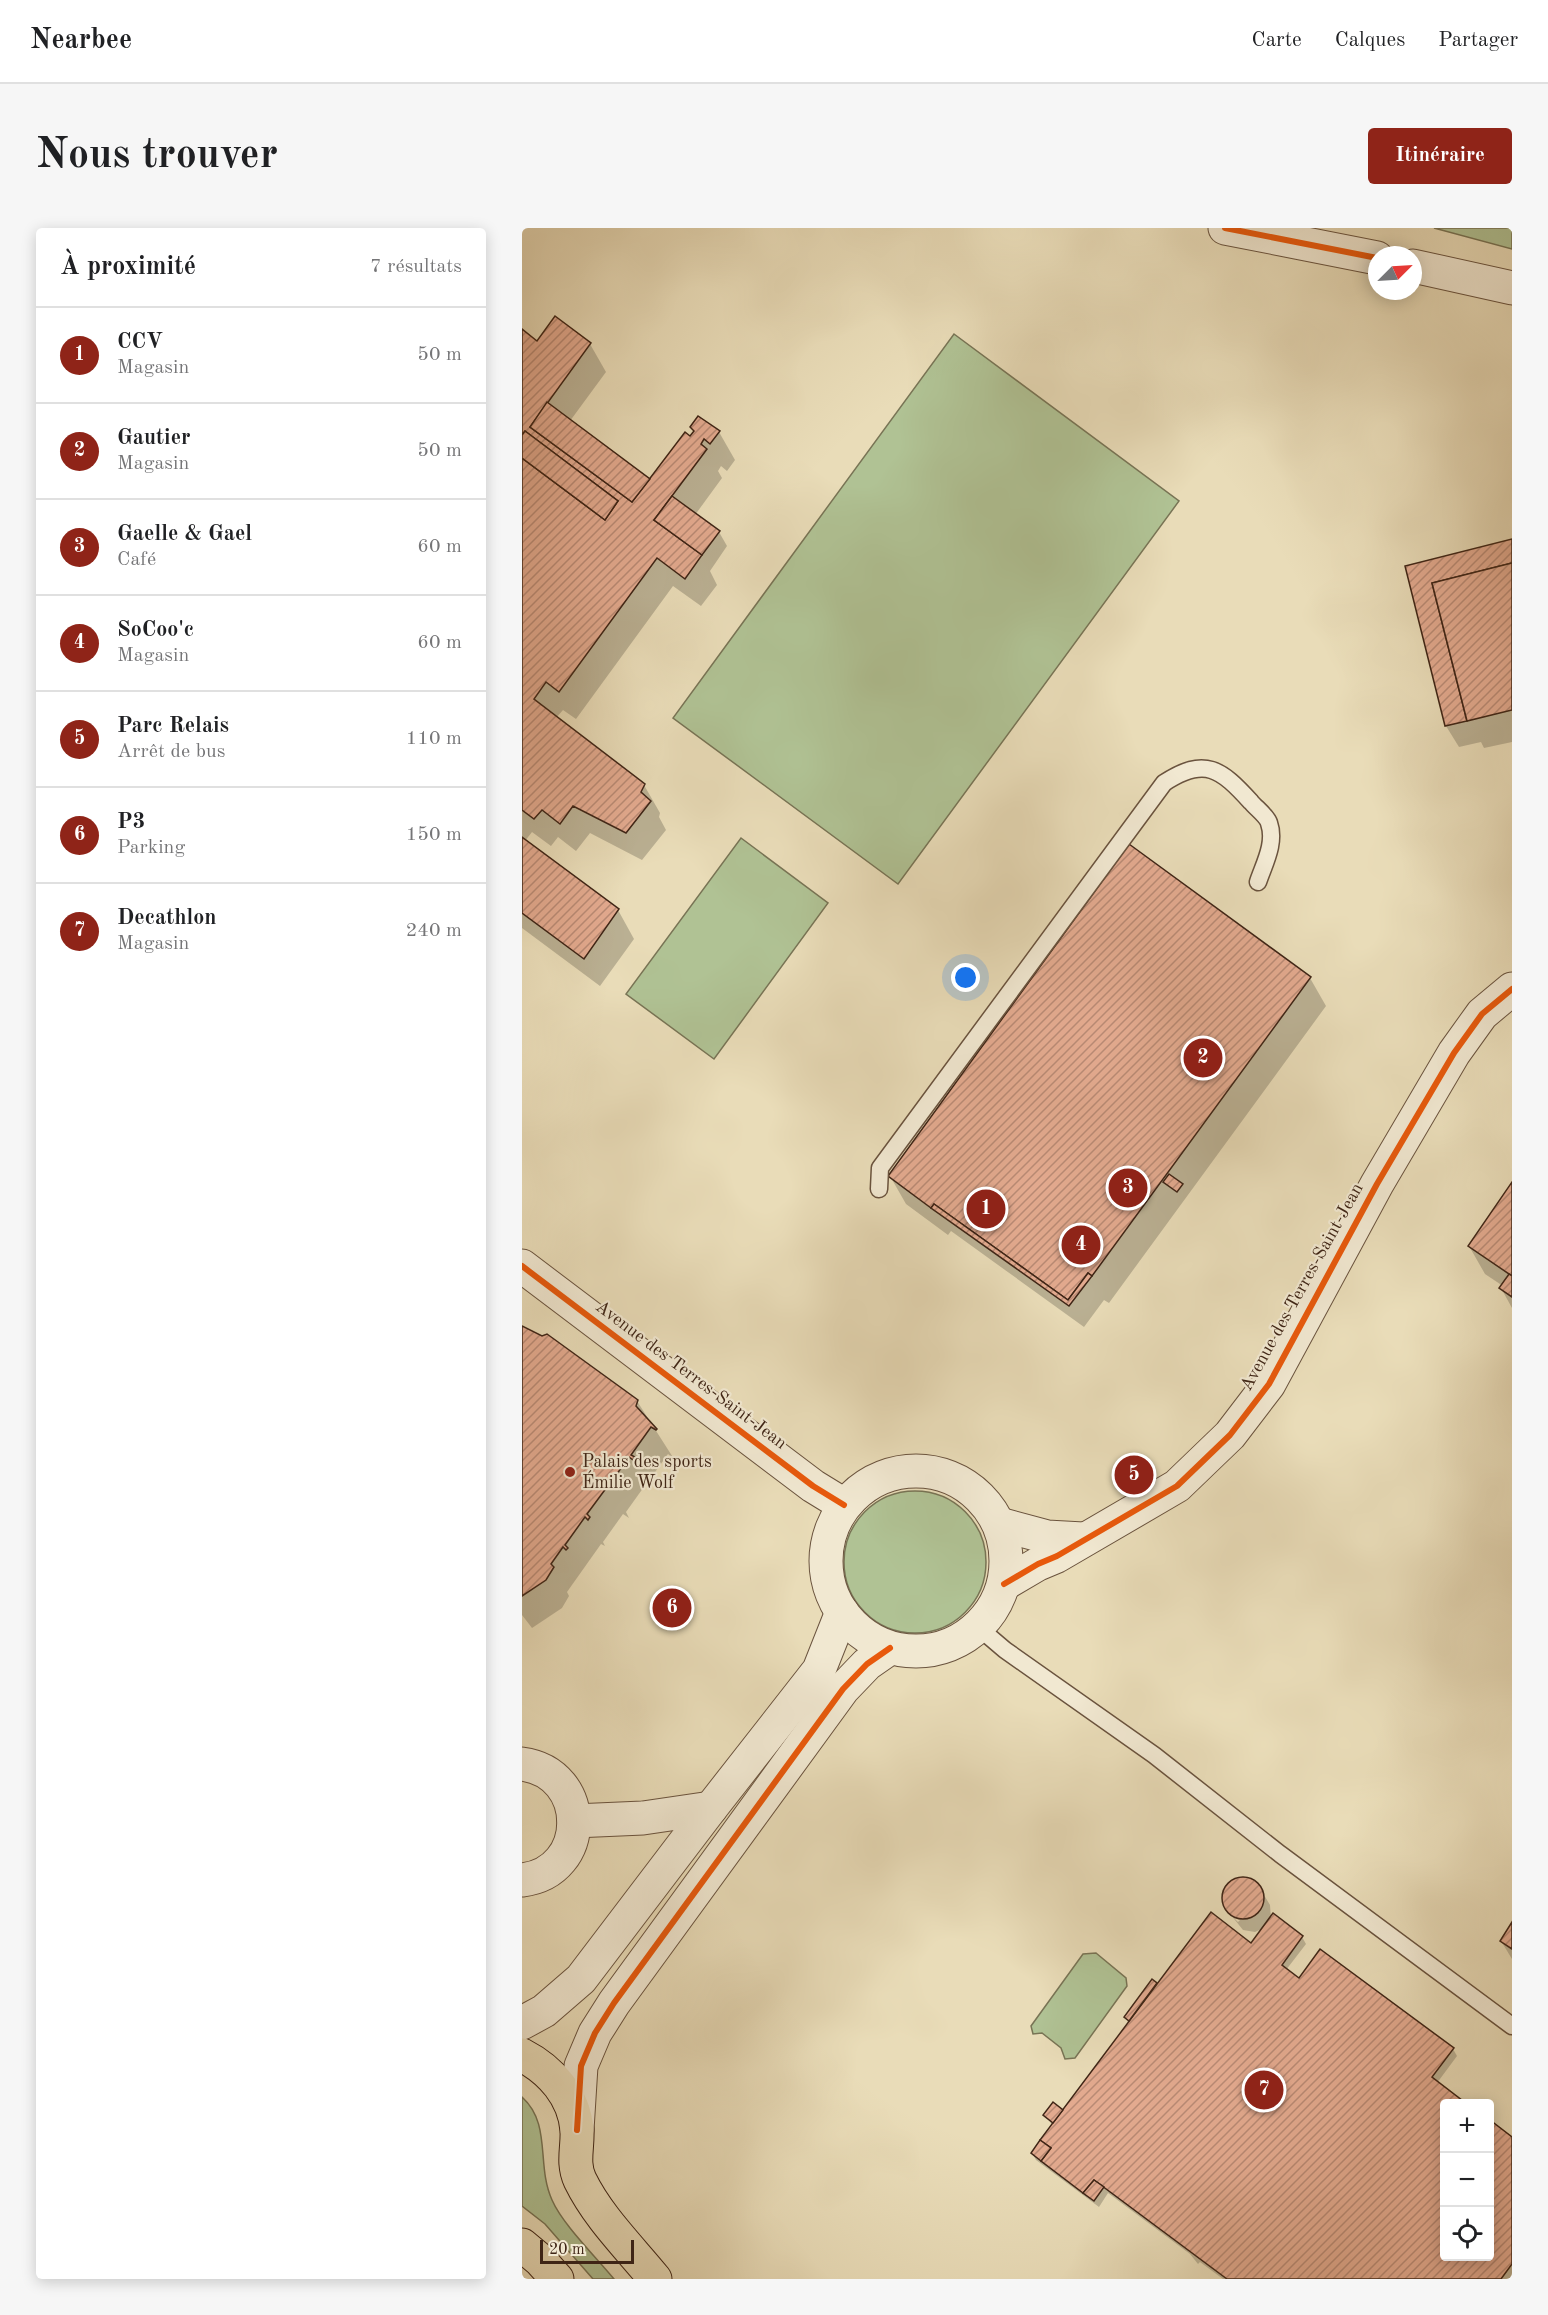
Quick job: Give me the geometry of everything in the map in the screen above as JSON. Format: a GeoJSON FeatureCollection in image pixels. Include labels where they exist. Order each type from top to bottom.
{"type":"FeatureCollection","features":[{"type":"Feature","properties":{"kind":"main road"},"geometry":{"type":"LineString","coordinates":[[522,2055],[549,2072],[561,2087],[570,2103],[577,2130],[574,2156],[579,2177],[592,2203],[655,2279]]}},
{"type":"Feature","properties":{"kind":"main road"},"geometry":{"type":"LineString","coordinates":[[522,2245],[557,2279]]}},
{"type":"Feature","properties":{"kind":"street"},"geometry":{"type":"LineString","coordinates":[[1226,228],[1368,256]]}},
{"type":"Feature","properties":{"kind":"street"},"geometry":{"type":"LineString","coordinates":[[1422,268],[1512,288]]}},
{"type":"Feature","properties":{"kind":"street","name":"Avenue des Terres-Saint-Jean"},"geometry":{"type":"LineString","coordinates":[[1004,1584],[1177,1486],[1230,1435],[1269,1384],[1377,1184],[1454,1053],[1482,1014],[1512,989]]}},
{"type":"Feature","properties":{"kind":"street","name":"Avenue des Terres-Saint-Jean"},"geometry":{"type":"LineString","coordinates":[[522,1266],[813,1486],[844,1506]]}},
{"type":"Feature","properties":{"kind":"street"},"geometry":{"type":"LineString","coordinates":[[913,1470],[939,1473],[963,1484],[990,1508],[999,1524],[1006,1554],[1004,1584],[994,1608],[978,1627],[952,1644],[921,1651],[890,1647],[863,1634],[842,1612],[829,1587],[826,1558],[831,1531],[844,1506],[863,1487],[886,1475],[913,1470]]}},
{"type":"Feature","properties":{"kind":"street"},"geometry":{"type":"LineString","coordinates":[[999,1524],[1047,1537],[1083,1539]]}},
{"type":"Feature","properties":{"kind":"street"},"geometry":{"type":"LineString","coordinates":[[522,2023],[544,2011],[581,1979],[819,1670],[842,1612]]}},
{"type":"Feature","properties":{"kind":"street"},"geometry":{"type":"LineString","coordinates":[[577,2130],[581,2066],[595,2033],[614,2003],[843,1689],[867,1664],[890,1647]]}},
{"type":"Feature","properties":{"kind":"street"},"geometry":{"type":"LineString","coordinates":[[522,1764],[534,1765],[550,1774],[563,1787],[572,1803],[574,1821],[572,1840],[563,1857],[549,1870],[531,1879],[522,1880]]}},
{"type":"Feature","properties":{"kind":"street"},"geometry":{"type":"LineString","coordinates":[[574,1821],[643,1818],[711,1808]]}},
{"type":"Feature","properties":{"kind":"lane"},"geometry":{"type":"LineString","coordinates":[[879,1189],[880,1168],[1164,783],[1193,768],[1209,769],[1231,780],[1269,822],[1271,844],[1258,882]]}},
{"type":"Feature","properties":{"kind":"lane"},"geometry":{"type":"LineString","coordinates":[[978,1627],[1005,1650],[1154,1755],[1280,1854],[1512,2026]]}},
{"type":"Feature","properties":{"kind":"green space"},"geometry":{"type":"Polygon","coordinates":[[[1434,228],[1512,228],[1512,249],[1434,228]]]}},
{"type":"Feature","properties":{"kind":"green space"},"geometry":{"type":"Polygon","coordinates":[[[954,334],[1179,501],[898,884],[673,718],[954,334]]]}},
{"type":"Feature","properties":{"kind":"green space"},"geometry":{"type":"Polygon","coordinates":[[[741,838],[828,903],[714,1059],[626,994],[741,838]]]}},
{"type":"Feature","properties":{"kind":"green space"},"geometry":{"type":"Polygon","coordinates":[[[915,1491],[942,1496],[965,1512],[981,1535],[986,1562],[981,1589],[965,1612],[942,1628],[915,1633],[888,1628],[865,1612],[849,1589],[844,1562],[849,1535],[865,1512],[888,1496],[915,1491]]]}},
{"type":"Feature","properties":{"kind":"green space"},"geometry":{"type":"Polygon","coordinates":[[[1096,1953],[1126,1978],[1127,1986],[1075,2058],[1065,2059],[1061,2048],[1042,2033],[1033,2034],[1031,2026],[1083,1954],[1096,1953]]]}},
{"type":"Feature","properties":{"kind":"green space"},"geometry":{"type":"Polygon","coordinates":[[[522,2097],[537,2120],[547,2187],[557,2210],[614,2279],[593,2279],[545,2224],[522,2206],[522,2097]]]}},
{"type":"Feature","properties":{"kind":"building"},"geometry":{"type":"Polygon","coordinates":[[[555,316],[591,343],[530,427],[632,502],[685,432],[690,436],[694,431],[690,427],[698,416],[720,431],[710,444],[704,439],[701,444],[707,449],[654,520],[702,555],[685,579],[657,558],[559,692],[546,682],[534,699],[645,784],[641,792],[651,801],[626,833],[573,806],[560,824],[542,810],[534,819],[522,810],[522,458],[605,520],[618,501],[525,431],[522,435],[522,329],[537,341],[555,316]]]}},
{"type":"Feature","properties":{"kind":"building"},"geometry":{"type":"Polygon","coordinates":[[[547,402],[650,479],[632,502],[530,427],[547,402]]]}},
{"type":"Feature","properties":{"kind":"building"},"geometry":{"type":"Polygon","coordinates":[[[525,431],[618,501],[605,520],[522,458],[522,435],[525,431]]]}},
{"type":"Feature","properties":{"kind":"building"},"geometry":{"type":"Polygon","coordinates":[[[672,496],[720,531],[702,555],[654,520],[672,496]]]}},
{"type":"Feature","properties":{"kind":"building"},"geometry":{"type":"Polygon","coordinates":[[[1512,539],[1512,563],[1432,583],[1467,721],[1445,726],[1405,566],[1512,539]]]}},
{"type":"Feature","properties":{"kind":"building"},"geometry":{"type":"Polygon","coordinates":[[[1512,563],[1512,710],[1467,721],[1432,583],[1512,563]]]}},
{"type":"Feature","properties":{"kind":"building"},"geometry":{"type":"Polygon","coordinates":[[[522,837],[619,909],[584,959],[522,913],[522,837]]]}},
{"type":"Feature","properties":{"kind":"building"},"geometry":{"type":"Polygon","coordinates":[[[1129,844],[1311,977],[1092,1276],[1088,1273],[1068,1300],[934,1204],[931,1208],[888,1176],[1129,844]]]}},
{"type":"Feature","properties":{"kind":"building"},"geometry":{"type":"Polygon","coordinates":[[[1169,1174],[1183,1184],[1177,1192],[1163,1182],[1169,1174]]]}},
{"type":"Feature","properties":{"kind":"building"},"geometry":{"type":"Polygon","coordinates":[[[1512,1182],[1512,1276],[1468,1246],[1512,1182]]]}},
{"type":"Feature","properties":{"kind":"building"},"geometry":{"type":"Polygon","coordinates":[[[934,1204],[1068,1300],[1088,1273],[1092,1276],[1069,1306],[931,1208],[934,1204]]]}},
{"type":"Feature","properties":{"kind":"building"},"geometry":{"type":"Polygon","coordinates":[[[1509,1274],[1512,1276],[1512,1297],[1499,1288],[1509,1274]]]}},
{"type":"Feature","properties":{"kind":"building","name":"Palais des sports Émilie Wolf"},"geometry":{"type":"Polygon","coordinates":[[[522,1326],[542,1336],[547,1334],[638,1400],[636,1406],[657,1429],[651,1427],[631,1455],[635,1457],[633,1460],[629,1457],[609,1485],[612,1488],[607,1487],[587,1514],[590,1517],[588,1520],[585,1517],[565,1545],[568,1548],[566,1550],[563,1547],[551,1564],[554,1567],[546,1580],[522,1596],[522,1326]]]}},
{"type":"Feature","properties":{"kind":"building"},"geometry":{"type":"Polygon","coordinates":[[[1243,1877],[1257,1884],[1264,1898],[1257,1912],[1243,1919],[1229,1912],[1222,1898],[1229,1884],[1243,1877]]]}},
{"type":"Feature","properties":{"kind":"building"},"geometry":{"type":"Polygon","coordinates":[[[1211,1912],[1251,1943],[1273,1913],[1303,1936],[1282,1965],[1299,1978],[1320,1949],[1454,2048],[1432,2077],[1461,2099],[1440,2099],[1440,2261],[1494,2261],[1494,2123],[1512,2137],[1512,2264],[1501,2279],[1227,2279],[1094,2180],[1083,2193],[1041,2161],[1051,2148],[1040,2140],[1211,1912]]]}},
{"type":"Feature","properties":{"kind":"building"},"geometry":{"type":"Polygon","coordinates":[[[1512,1922],[1512,1949],[1500,1941],[1512,1922]]]}},
{"type":"Feature","properties":{"kind":"building"},"geometry":{"type":"Polygon","coordinates":[[[1152,1979],[1157,1983],[1129,2021],[1124,2017],[1152,1979]]]}},
{"type":"Feature","properties":{"kind":"building"},"geometry":{"type":"Polygon","coordinates":[[[1053,2102],[1063,2110],[1053,2123],[1043,2115],[1053,2102]]]}},
{"type":"Feature","properties":{"kind":"building"},"geometry":{"type":"Polygon","coordinates":[[[1040,2140],[1051,2148],[1041,2161],[1031,2153],[1040,2140]]]}},
{"type":"Feature","properties":{"kind":"building"},"geometry":{"type":"Polygon","coordinates":[[[1094,2180],[1104,2187],[1094,2201],[1083,2193],[1094,2180]]]}},
{"type":"Feature","properties":{"kind":"cycle path"},"geometry":{"type":"LineString","coordinates":[[1225,228],[1368,256]]}},
{"type":"Feature","properties":{"kind":"cycle path"},"geometry":{"type":"LineString","coordinates":[[1004,1584],[1177,1486],[1230,1435],[1269,1384],[1377,1184],[1454,1053],[1482,1014],[1512,989]]}},
{"type":"Feature","properties":{"kind":"cycle path"},"geometry":{"type":"LineString","coordinates":[[522,1266],[813,1486],[844,1505]]}},
{"type":"Feature","properties":{"kind":"cycle path"},"geometry":{"type":"LineString","coordinates":[[577,2130],[581,2066],[595,2033],[614,2003],[843,1689],[867,1664],[890,1648]]}},
{"type":"Feature","properties":{"kind":"place","name":"Gautier"},"geometry":{"type":"Point","coordinates":[1203,1058]}},
{"type":"Feature","properties":{"kind":"place","name":"Gaelle & Gael"},"geometry":{"type":"Point","coordinates":[1128,1188]}},
{"type":"Feature","properties":{"kind":"place","name":"CCV"},"geometry":{"type":"Point","coordinates":[986,1209]}},
{"type":"Feature","properties":{"kind":"place","name":"SoCoo'c"},"geometry":{"type":"Point","coordinates":[1081,1245]}},
{"type":"Feature","properties":{"kind":"place","name":"Palais des sports Émilie Wolf"},"geometry":{"type":"Point","coordinates":[570,1472]}},
{"type":"Feature","properties":{"kind":"place","name":"Parc Relais"},"geometry":{"type":"Point","coordinates":[1134,1475]}},
{"type":"Feature","properties":{"kind":"place","name":"P3"},"geometry":{"type":"Point","coordinates":[672,1608]}},
{"type":"Feature","properties":{"kind":"place","name":"Decathlon"},"geometry":{"type":"Point","coordinates":[1264,2090]}}]}
